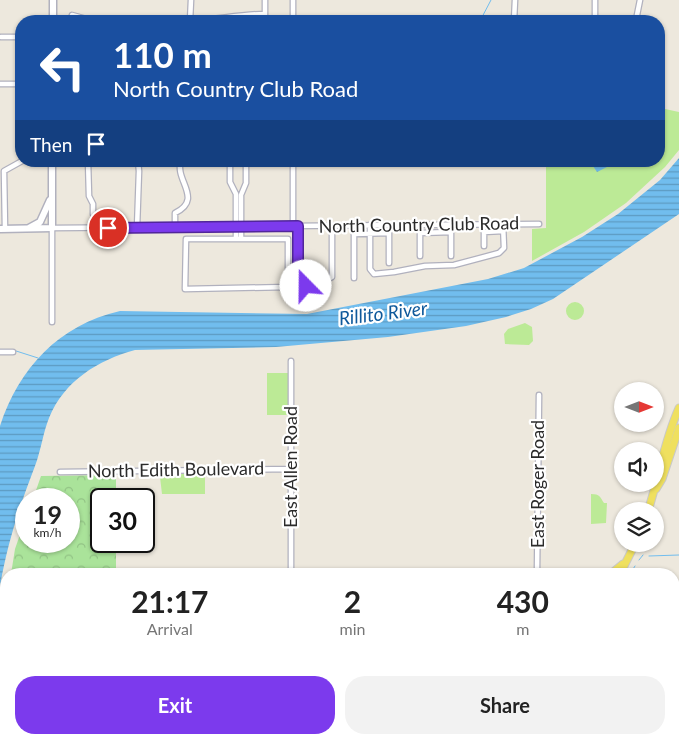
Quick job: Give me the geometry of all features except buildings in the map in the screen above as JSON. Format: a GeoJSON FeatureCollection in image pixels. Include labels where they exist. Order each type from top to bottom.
{"type":"FeatureCollection","features":[{"type":"Feature","properties":{"kind":"main road"},"geometry":{"type":"LineString","coordinates":[[53,0],[53,15]]}},
{"type":"Feature","properties":{"kind":"main road"},"geometry":{"type":"LineString","coordinates":[[52,167],[52,228]]}},
{"type":"Feature","properties":{"kind":"main road"},"geometry":{"type":"LineString","coordinates":[[28,229],[40,222],[52,194]]}},
{"type":"Feature","properties":{"kind":"main road","name":"North Country Club Road"},"geometry":{"type":"LineString","coordinates":[[2,228],[52,228]]}},
{"type":"Feature","properties":{"kind":"main road"},"geometry":{"type":"LineString","coordinates":[[664,452],[679,408]]}},
{"type":"Feature","properties":{"kind":"main road"},"geometry":{"type":"LineString","coordinates":[[664,473],[679,428]]}},
{"type":"Feature","properties":{"kind":"main road"},"geometry":{"type":"LineString","coordinates":[[651,502],[654,492]]}},
{"type":"Feature","properties":{"kind":"main road"},"geometry":{"type":"LineString","coordinates":[[622,568],[631,552]]}},
{"type":"Feature","properties":{"kind":"main road"},"geometry":{"type":"LineString","coordinates":[[619,568],[624,564]]}},
{"type":"Feature","properties":{"kind":"street"},"geometry":{"type":"LineString","coordinates":[[190,15],[191,0]]}},
{"type":"Feature","properties":{"kind":"street"},"geometry":{"type":"LineString","coordinates":[[232,15],[265,14],[265,0]]}},
{"type":"Feature","properties":{"kind":"street"},"geometry":{"type":"LineString","coordinates":[[293,0],[293,15]]}},
{"type":"Feature","properties":{"kind":"street"},"geometry":{"type":"LineString","coordinates":[[514,15],[515,0]]}},
{"type":"Feature","properties":{"kind":"street"},"geometry":{"type":"LineString","coordinates":[[595,0],[595,15]]}},
{"type":"Feature","properties":{"kind":"street"},"geometry":{"type":"LineString","coordinates":[[637,15],[640,0]]}},
{"type":"Feature","properties":{"kind":"street"},"geometry":{"type":"LineString","coordinates":[[1,37],[15,37]]}},
{"type":"Feature","properties":{"kind":"street"},"geometry":{"type":"LineString","coordinates":[[0,84],[15,84]]}},
{"type":"Feature","properties":{"kind":"street"},"geometry":{"type":"LineString","coordinates":[[2,228],[2,171],[15,164]]}},
{"type":"Feature","properties":{"kind":"street"},"geometry":{"type":"LineString","coordinates":[[88,167],[89,196],[93,204],[93,214]]}},
{"type":"Feature","properties":{"kind":"street"},"geometry":{"type":"LineString","coordinates":[[137,228],[139,167]]}},
{"type":"Feature","properties":{"kind":"street"},"geometry":{"type":"LineString","coordinates":[[175,227],[175,213],[184,210],[186,205],[187,187],[180,174],[181,167]]}},
{"type":"Feature","properties":{"kind":"street"},"geometry":{"type":"LineString","coordinates":[[230,167],[230,182],[236,194],[239,227]]}},
{"type":"Feature","properties":{"kind":"street"},"geometry":{"type":"LineString","coordinates":[[239,238],[241,195],[246,183],[246,167]]}},
{"type":"Feature","properties":{"kind":"street"},"geometry":{"type":"LineString","coordinates":[[292,167],[298,279],[306,286],[320,284],[332,278],[332,226]]}},
{"type":"Feature","properties":{"kind":"street"},"geometry":{"type":"LineString","coordinates":[[370,226],[370,269],[374,274],[384,274],[425,266],[451,266],[499,253],[504,248],[503,224]]}},
{"type":"Feature","properties":{"kind":"street","name":"North Country Club Road"},"geometry":{"type":"LineString","coordinates":[[52,228],[539,224]]}},
{"type":"Feature","properties":{"kind":"street"},"geometry":{"type":"LineString","coordinates":[[437,225],[437,232]]}},
{"type":"Feature","properties":{"kind":"street"},"geometry":{"type":"LineString","coordinates":[[52,228],[52,322]]}},
{"type":"Feature","properties":{"kind":"street"},"geometry":{"type":"LineString","coordinates":[[484,246],[484,232],[503,231]]}},
{"type":"Feature","properties":{"kind":"street"},"geometry":{"type":"LineString","coordinates":[[420,256],[420,233],[437,232],[451,232],[451,256]]}},
{"type":"Feature","properties":{"kind":"street"},"geometry":{"type":"LineString","coordinates":[[354,278],[354,234],[389,233],[389,263]]}},
{"type":"Feature","properties":{"kind":"street"},"geometry":{"type":"LineString","coordinates":[[239,238],[288,239],[288,286],[186,289],[186,239],[239,238]]}},
{"type":"Feature","properties":{"kind":"street"},"geometry":{"type":"LineString","coordinates":[[0,352],[13,352]]}},
{"type":"Feature","properties":{"kind":"street","name":"East Allen Road"},"geometry":{"type":"LineString","coordinates":[[291,361],[291,568]]}},
{"type":"Feature","properties":{"kind":"street","name":"East Roger Road"},"geometry":{"type":"LineString","coordinates":[[537,568],[539,395]]}},
{"type":"Feature","properties":{"kind":"street","name":"North Edith Boulevard"},"geometry":{"type":"LineString","coordinates":[[60,472],[291,469]]}},
{"type":"Feature","properties":{"kind":"green space"},"geometry":{"type":"Polygon","coordinates":[[[665,109],[679,112],[679,150],[665,167],[665,109]]]}},
{"type":"Feature","properties":{"kind":"green space"},"geometry":{"type":"Polygon","coordinates":[[[546,167],[665,167],[626,203],[584,232],[532,261],[532,229],[546,228],[546,167]]]}},
{"type":"Feature","properties":{"kind":"green space"},"geometry":{"type":"Polygon","coordinates":[[[571,302],[579,302],[584,307],[582,318],[571,320],[566,315],[566,307],[571,302]]]}},
{"type":"Feature","properties":{"kind":"green space"},"geometry":{"type":"Polygon","coordinates":[[[525,323],[532,327],[533,341],[529,345],[505,344],[504,334],[508,329],[525,323]]]}},
{"type":"Feature","properties":{"kind":"green space"},"geometry":{"type":"Polygon","coordinates":[[[267,373],[288,373],[289,415],[267,415],[267,373]]]}},
{"type":"Feature","properties":{"kind":"green space"},"geometry":{"type":"Polygon","coordinates":[[[164,474],[205,474],[205,494],[162,494],[160,477],[164,474]]]}},
{"type":"Feature","properties":{"kind":"green space"},"geometry":{"type":"Polygon","coordinates":[[[116,475],[116,488],[90,488],[90,553],[116,553],[116,568],[12,568],[15,549],[15,553],[80,553],[80,488],[37,488],[41,476],[116,475]]]}},
{"type":"Feature","properties":{"kind":"green space"},"geometry":{"type":"Polygon","coordinates":[[[591,494],[598,495],[604,503],[607,503],[606,523],[591,524],[591,494]]]}},
{"type":"Feature","properties":{"kind":"water","name":"Rillito River"},"geometry":{"type":"Polygon","coordinates":[[[679,158],[679,214],[553,299],[531,309],[466,326],[388,337],[276,347],[135,350],[95,366],[73,383],[55,405],[49,418],[27,488],[15,488],[15,522],[4,568],[0,568],[0,426],[8,405],[30,368],[60,338],[78,327],[120,311],[307,314],[488,279],[524,268],[582,237],[618,214],[660,180],[679,158]]]}},
{"type":"Feature","properties":{"kind":"water"},"geometry":{"type":"Polygon","coordinates":[[[594,167],[607,167],[597,172],[594,167]]]}},
{"type":"Feature","properties":{"kind":"waterway"},"geometry":{"type":"LineString","coordinates":[[483,15],[491,0]]}},
{"type":"Feature","properties":{"kind":"waterway"},"geometry":{"type":"LineString","coordinates":[[0,350],[7,350]]}},
{"type":"Feature","properties":{"kind":"waterway"},"geometry":{"type":"LineString","coordinates":[[13,350],[38,358]]}},
{"type":"Feature","properties":{"kind":"waterway"},"geometry":{"type":"LineString","coordinates":[[639,560],[643,555]]}},
{"type":"Feature","properties":{"kind":"waterway"},"geometry":{"type":"LineString","coordinates":[[649,556],[679,555]]}},
{"type":"Feature","properties":{"kind":"route"},"geometry":{"type":"LineString","coordinates":[[108,228],[298,226],[298,279],[301,284],[306,286]]}}]}
